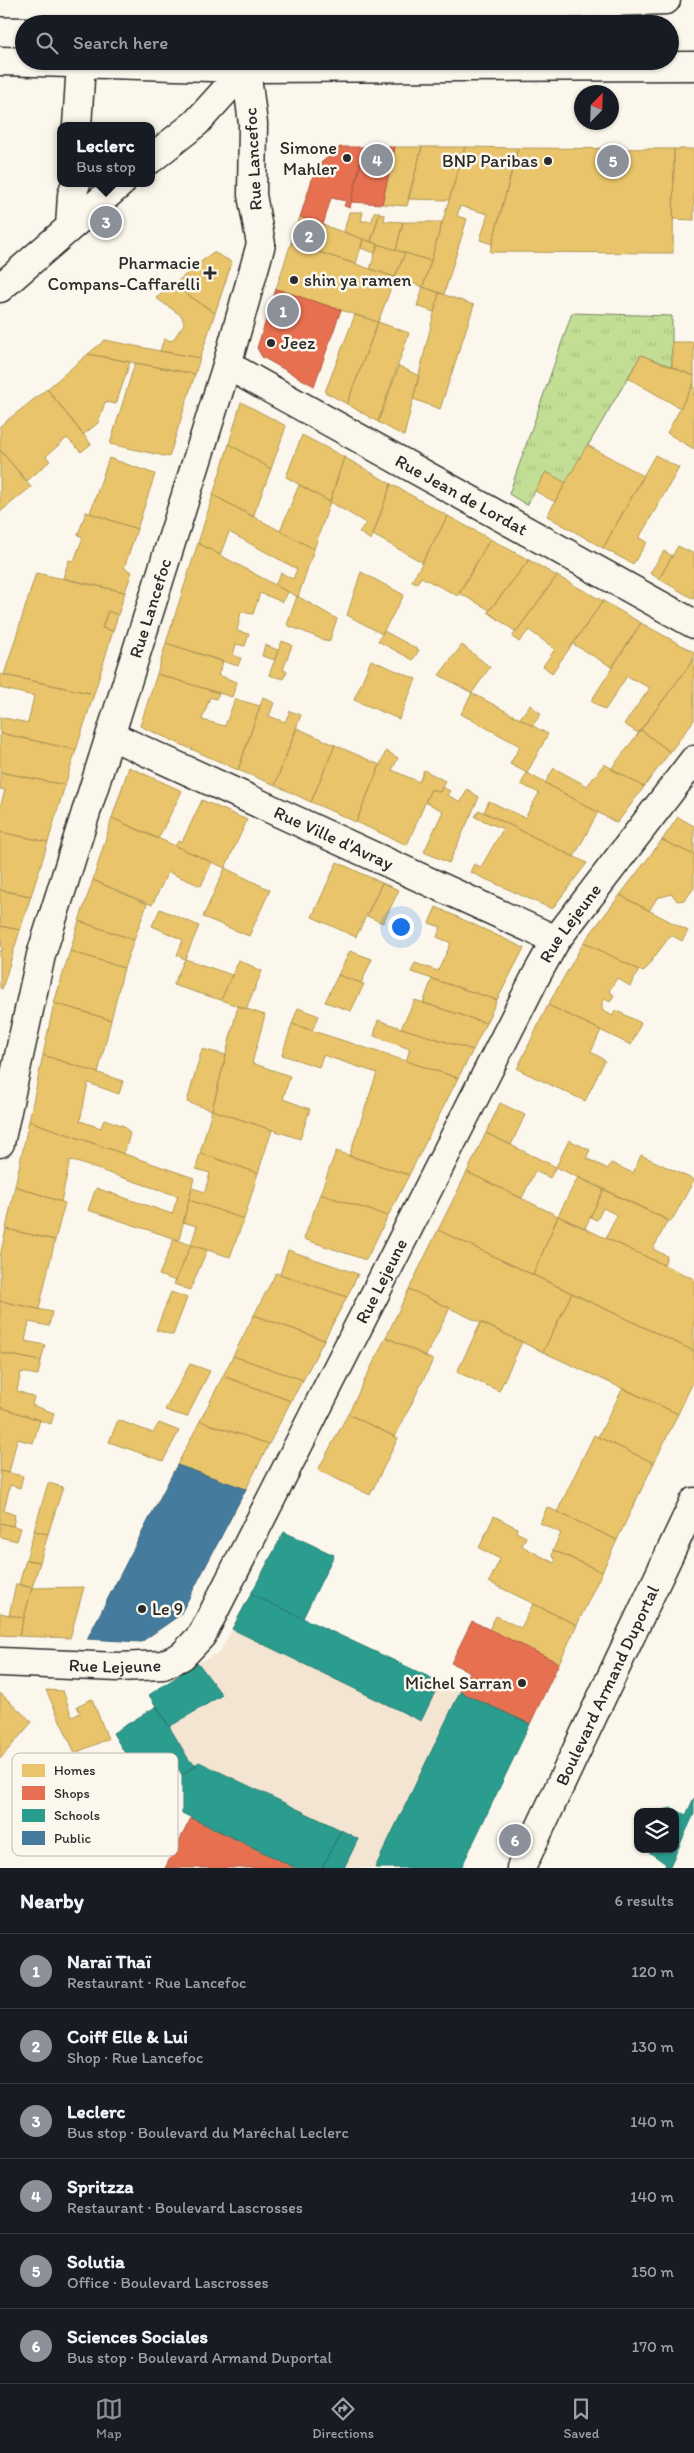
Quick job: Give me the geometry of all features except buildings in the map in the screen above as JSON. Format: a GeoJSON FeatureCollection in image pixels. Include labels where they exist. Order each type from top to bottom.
{"type":"FeatureCollection","features":[{"type":"Feature","properties":{"kind":"street"},"geometry":{"type":"LineString","coordinates":[[0,2],[118,14],[220,15],[666,0]]}},
{"type":"Feature","properties":{"kind":"street"},"geometry":{"type":"LineString","coordinates":[[0,61],[15,61]]}},
{"type":"Feature","properties":{"kind":"street"},"geometry":{"type":"LineString","coordinates":[[679,66],[694,66]]}},
{"type":"Feature","properties":{"kind":"street"},"geometry":{"type":"LineString","coordinates":[[76,122],[81,70]]}},
{"type":"Feature","properties":{"kind":"street"},"geometry":{"type":"LineString","coordinates":[[155,155],[196,123],[240,70]]}},
{"type":"Feature","properties":{"kind":"street","name":"Rue Lancefoc"},"geometry":{"type":"LineString","coordinates":[[0,1143],[41,955],[112,736],[227,365],[261,244],[252,195],[253,124],[245,70]]}},
{"type":"Feature","properties":{"kind":"street"},"geometry":{"type":"LineString","coordinates":[[70,227],[72,195],[75,187]]}},
{"type":"Feature","properties":{"kind":"street"},"geometry":{"type":"LineString","coordinates":[[0,288],[116,187]]}},
{"type":"Feature","properties":{"kind":"street","name":"Rue Jean de Lordat"},"geometry":{"type":"LineString","coordinates":[[227,365],[694,624]]}},
{"type":"Feature","properties":{"kind":"street","name":"Rue Ville d'Avray"},"geometry":{"type":"LineString","coordinates":[[112,736],[556,940]]}},
{"type":"Feature","properties":{"kind":"street","name":"Rue Lejeune"},"geometry":{"type":"LineString","coordinates":[[0,1662],[119,1667],[164,1665],[182,1656],[202,1635],[556,940],[694,760]]}},
{"type":"Feature","properties":{"kind":"street","name":"Boulevard Armand Duportal"},"geometry":{"type":"LineString","coordinates":[[521,1868],[694,1502]]}},
{"type":"Feature","properties":{"kind":"shaded area"},"geometry":{"type":"Polygon","coordinates":[[[251,1594],[530,1724],[461,1868],[296,1868],[182,1813],[182,1775],[197,1764],[189,1760],[149,1695],[198,1663],[220,1652],[251,1594]]]}},
{"type":"Feature","properties":{"kind":"green space"},"geometry":{"type":"Polygon","coordinates":[[[572,313],[672,316],[672,367],[641,355],[566,483],[546,472],[527,505],[509,494],[572,313]]]}},
{"type":"Feature","properties":{"kind":"place","name":"Simone Mahler"},"geometry":{"type":"Point","coordinates":[347,158]}},
{"type":"Feature","properties":{"kind":"place","name":"Spritzza"},"geometry":{"type":"Point","coordinates":[377,160]}},
{"type":"Feature","properties":{"kind":"place","name":"BNP Paribas"},"geometry":{"type":"Point","coordinates":[548,161]}},
{"type":"Feature","properties":{"kind":"place","name":"Solutia"},"geometry":{"type":"Point","coordinates":[613,161]}},
{"type":"Feature","properties":{"kind":"place","name":"Leclerc"},"geometry":{"type":"Point","coordinates":[106,222]}},
{"type":"Feature","properties":{"kind":"place","name":"Coiff Elle & Lui"},"geometry":{"type":"Point","coordinates":[309,236]}},
{"type":"Feature","properties":{"kind":"place","name":"Pharmacie Compans-Caffarelli"},"geometry":{"type":"Point","coordinates":[210,273]}},
{"type":"Feature","properties":{"kind":"place","name":"shin ya ramen"},"geometry":{"type":"Point","coordinates":[294,280]}},
{"type":"Feature","properties":{"kind":"place","name":"Naraï Thaï"},"geometry":{"type":"Point","coordinates":[283,311]}},
{"type":"Feature","properties":{"kind":"place","name":"Jeez"},"geometry":{"type":"Point","coordinates":[271,343]}},
{"type":"Feature","properties":{"kind":"place","name":"Le 9"},"geometry":{"type":"Point","coordinates":[142,1609]}},
{"type":"Feature","properties":{"kind":"place","name":"Michel Sarran"},"geometry":{"type":"Point","coordinates":[522,1683]}},
{"type":"Feature","properties":{"kind":"place","name":"Sciences Sociales"},"geometry":{"type":"Point","coordinates":[515,1840]}}]}
